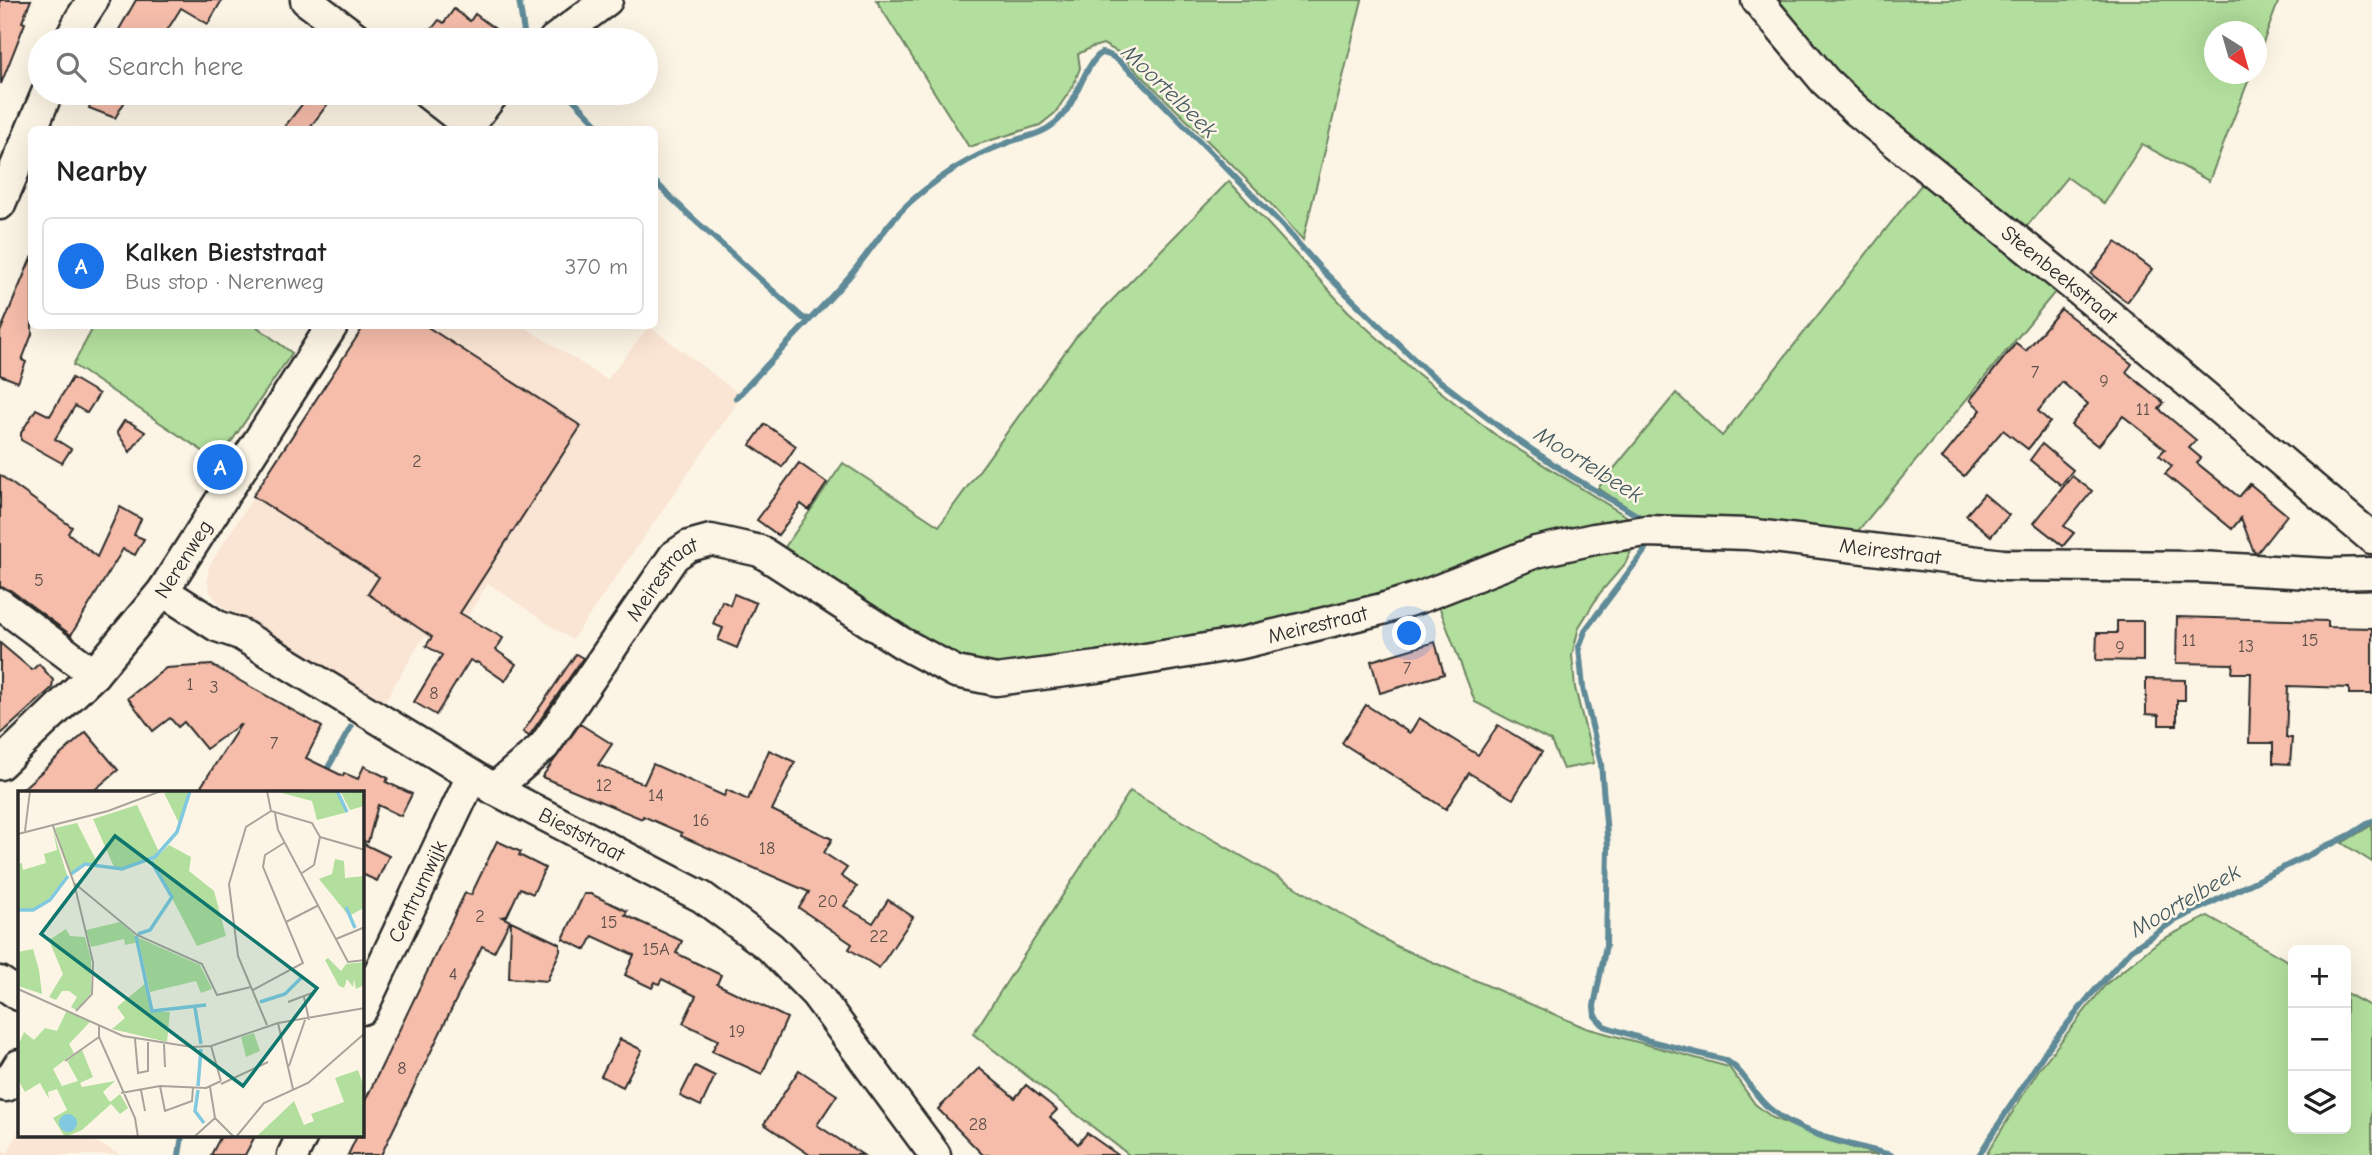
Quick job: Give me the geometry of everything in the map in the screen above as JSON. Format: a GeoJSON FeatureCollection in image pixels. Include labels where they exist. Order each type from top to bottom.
{"type":"FeatureCollection","features":[{"type":"Feature","properties":{"kind":"street"},"geometry":{"type":"LineString","coordinates":[[76,28],[93,0]]}},
{"type":"Feature","properties":{"kind":"street"},"geometry":{"type":"LineString","coordinates":[[306,0],[343,28]]}},
{"type":"Feature","properties":{"kind":"street"},"geometry":{"type":"LineString","coordinates":[[570,28],[607,0]]}},
{"type":"Feature","properties":{"kind":"street","name":"Steenbeekstraat"},"geometry":{"type":"LineString","coordinates":[[1757,0],[1825,81],[1857,111],[2090,299],[2372,538]]}},
{"type":"Feature","properties":{"kind":"street"},"geometry":{"type":"LineString","coordinates":[[33,126],[42,105]]}},
{"type":"Feature","properties":{"kind":"street"},"geometry":{"type":"LineString","coordinates":[[441,105],[466,126]]}},
{"type":"Feature","properties":{"kind":"street"},"geometry":{"type":"LineString","coordinates":[[468,126],[484,105]]}},
{"type":"Feature","properties":{"kind":"street"},"geometry":{"type":"LineString","coordinates":[[0,204],[28,138]]}},
{"type":"Feature","properties":{"kind":"street","name":"Nerenweg"},"geometry":{"type":"LineString","coordinates":[[0,764],[94,674],[163,591],[330,329]]}},
{"type":"Feature","properties":{"kind":"street","name":"Meirestraat"},"geometry":{"type":"LineString","coordinates":[[483,782],[544,746],[674,556],[689,546],[711,540],[760,551],[902,643],[956,672],[996,680],[1097,667],[1242,643],[1421,597],[1536,552],[1646,531],[1748,534],[2003,565],[2199,567],[2329,574],[2372,573]]}},
{"type":"Feature","properties":{"kind":"street","name":"Bieststraat"},"geometry":{"type":"LineString","coordinates":[[163,591],[217,626],[240,634],[483,782],[702,897],[770,947],[816,994],[935,1155]]}},
{"type":"Feature","properties":{"kind":"street"},"geometry":{"type":"LineString","coordinates":[[0,604],[94,674]]}},
{"type":"Feature","properties":{"kind":"street","name":"Centrumwijk"},"geometry":{"type":"LineString","coordinates":[[364,1005],[483,782]]}},
{"type":"Feature","properties":{"kind":"street"},"geometry":{"type":"LineString","coordinates":[[0,982],[18,994]]}},
{"type":"Feature","properties":{"kind":"street"},"geometry":{"type":"LineString","coordinates":[[293,1155],[301,1138]]}},
{"type":"Feature","properties":{"kind":"shaded area"},"geometry":{"type":"Polygon","coordinates":[[[361,329],[528,329],[607,380],[647,329],[653,329],[742,396],[572,640],[488,583],[448,648],[424,636],[385,701],[223,607],[211,594],[207,580],[209,566],[361,329]]]}},
{"type":"Feature","properties":{"kind":"shaded area"},"geometry":{"type":"Polygon","coordinates":[[[18,1131],[18,1138],[88,1138],[121,1155],[0,1155],[0,1150],[8,1153],[18,1131]]]}},
{"type":"Feature","properties":{"kind":"green space"},"geometry":{"type":"Polygon","coordinates":[[[876,0],[1362,0],[1303,240],[1269,202],[1118,52],[1103,44],[1078,54],[1080,68],[1073,86],[1055,113],[1040,125],[969,147],[876,0]]]}},
{"type":"Feature","properties":{"kind":"green space"},"geometry":{"type":"Polygon","coordinates":[[[1771,0],[2279,0],[2267,32],[2267,21],[2204,21],[2204,84],[2247,84],[2209,181],[2142,144],[2104,204],[2067,177],[2023,231],[1854,96],[1771,0]]]}},
{"type":"Feature","properties":{"kind":"green space"},"geometry":{"type":"Polygon","coordinates":[[[1925,180],[2060,286],[1853,537],[1645,519],[1598,488],[1676,393],[1722,436],[1925,180]]]}},
{"type":"Feature","properties":{"kind":"green space"},"geometry":{"type":"Polygon","coordinates":[[[1229,181],[1348,311],[1413,370],[1497,436],[1634,521],[1335,616],[1008,669],[957,662],[781,553],[843,463],[939,526],[1076,337],[1229,181]]]}},
{"type":"Feature","properties":{"kind":"green space"},"geometry":{"type":"Polygon","coordinates":[[[92,329],[260,329],[292,353],[218,461],[73,365],[92,329]]]}},
{"type":"Feature","properties":{"kind":"green space"},"geometry":{"type":"Polygon","coordinates":[[[1635,543],[1625,564],[1600,593],[1579,627],[1572,655],[1575,688],[1594,763],[1563,769],[1551,741],[1475,702],[1436,598],[1514,570],[1635,543]]]}},
{"type":"Feature","properties":{"kind":"green space"},"geometry":{"type":"Polygon","coordinates":[[[1130,791],[1398,947],[1586,1028],[1729,1067],[1755,1104],[1773,1118],[1827,1140],[1878,1155],[1129,1155],[973,1034],[1130,791]]]}},
{"type":"Feature","properties":{"kind":"green space"},"geometry":{"type":"Polygon","coordinates":[[[2372,825],[2372,862],[2342,843],[2372,825]]]}},
{"type":"Feature","properties":{"kind":"green space"},"geometry":{"type":"Polygon","coordinates":[[[2208,916],[2288,961],[2288,1134],[2351,1134],[2351,996],[2372,1007],[2372,1155],[1986,1155],[2039,1069],[2106,984],[2159,941],[2208,916]]]}},
{"type":"Feature","properties":{"kind":"building"},"geometry":{"type":"Polygon","coordinates":[[[0,0],[31,0],[1,84],[0,0]]]}},
{"type":"Feature","properties":{"kind":"building"},"geometry":{"type":"Polygon","coordinates":[[[136,0],[222,0],[208,24],[181,8],[168,28],[120,28],[136,0]]]}},
{"type":"Feature","properties":{"kind":"building"},"geometry":{"type":"Polygon","coordinates":[[[454,9],[470,21],[475,14],[494,28],[433,28],[439,20],[444,23],[454,9]]]}},
{"type":"Feature","properties":{"kind":"building"},"geometry":{"type":"Polygon","coordinates":[[[90,105],[123,105],[115,118],[89,108],[90,105]]]}},
{"type":"Feature","properties":{"kind":"building"},"geometry":{"type":"Polygon","coordinates":[[[302,105],[327,105],[311,126],[285,126],[302,105]]]}},
{"type":"Feature","properties":{"kind":"building"},"geometry":{"type":"Polygon","coordinates":[[[2116,242],[2152,269],[2127,302],[2091,274],[2116,242]]]}},
{"type":"Feature","properties":{"kind":"building"},"geometry":{"type":"Polygon","coordinates":[[[28,266],[28,329],[32,329],[32,334],[22,360],[26,362],[18,382],[0,375],[0,332],[28,266]]]}},
{"type":"Feature","properties":{"kind":"building"},"geometry":{"type":"Polygon","coordinates":[[[2061,309],[2132,364],[2126,372],[2164,403],[2159,409],[2196,440],[2189,448],[2201,458],[2197,463],[2239,497],[2250,484],[2287,515],[2257,553],[2254,552],[2241,518],[2232,529],[2165,474],[2172,466],[2159,455],[2165,449],[2123,416],[2098,446],[2071,425],[2088,404],[2062,382],[2038,411],[2050,422],[2028,449],[2003,430],[1964,476],[1942,458],[1981,410],[1970,400],[2016,343],[2026,351],[2061,309]]]}},
{"type":"Feature","properties":{"kind":"building"},"geometry":{"type":"Polygon","coordinates":[[[362,329],[431,329],[581,426],[460,613],[503,638],[496,650],[516,664],[505,681],[470,660],[436,715],[414,702],[442,655],[426,646],[432,637],[368,594],[379,577],[253,496],[362,329]]]}},
{"type":"Feature","properties":{"kind":"building"},"geometry":{"type":"Polygon","coordinates":[[[72,378],[99,394],[87,413],[75,406],[55,439],[71,449],[62,463],[21,440],[21,433],[36,409],[50,416],[72,378]]]}},
{"type":"Feature","properties":{"kind":"building"},"geometry":{"type":"Polygon","coordinates":[[[124,421],[145,432],[130,452],[117,432],[124,421]]]}},
{"type":"Feature","properties":{"kind":"building"},"geometry":{"type":"Polygon","coordinates":[[[765,424],[796,446],[782,467],[750,445],[765,424]]]}},
{"type":"Feature","properties":{"kind":"building"},"geometry":{"type":"Polygon","coordinates":[[[2042,444],[2073,470],[2061,485],[2030,460],[2042,444]]]}},
{"type":"Feature","properties":{"kind":"building"},"geometry":{"type":"Polygon","coordinates":[[[799,463],[827,483],[809,510],[801,504],[778,535],[757,520],[799,463]]]}},
{"type":"Feature","properties":{"kind":"building"},"geometry":{"type":"Polygon","coordinates":[[[0,475],[72,527],[68,533],[97,557],[120,507],[141,519],[134,535],[144,539],[135,555],[123,549],[71,635],[10,590],[0,587],[0,475]]]}},
{"type":"Feature","properties":{"kind":"building"},"geometry":{"type":"Polygon","coordinates":[[[2072,476],[2092,491],[2064,526],[2074,533],[2063,546],[2034,523],[2072,476]]]}},
{"type":"Feature","properties":{"kind":"building"},"geometry":{"type":"Polygon","coordinates":[[[1984,494],[2009,515],[1991,536],[1966,515],[1984,494]]]}},
{"type":"Feature","properties":{"kind":"building"},"geometry":{"type":"Polygon","coordinates":[[[734,594],[756,603],[737,648],[718,640],[723,628],[713,624],[722,601],[730,605],[734,594]]]}},
{"type":"Feature","properties":{"kind":"building"},"geometry":{"type":"Polygon","coordinates":[[[2177,617],[2328,621],[2328,627],[2372,628],[2372,694],[2349,694],[2349,688],[2288,686],[2286,738],[2292,738],[2290,764],[2273,763],[2273,743],[2249,743],[2251,673],[2232,673],[2233,664],[2176,663],[2177,617]]]}},
{"type":"Feature","properties":{"kind":"building"},"geometry":{"type":"Polygon","coordinates":[[[2117,621],[2143,621],[2143,661],[2096,660],[2097,633],[2117,633],[2117,621]]]}},
{"type":"Feature","properties":{"kind":"building"},"geometry":{"type":"Polygon","coordinates":[[[1435,642],[1444,674],[1380,693],[1371,661],[1435,642]]]}},
{"type":"Feature","properties":{"kind":"building"},"geometry":{"type":"Polygon","coordinates":[[[0,643],[32,670],[39,664],[53,680],[52,688],[0,735],[0,643]]]}},
{"type":"Feature","properties":{"kind":"building"},"geometry":{"type":"Polygon","coordinates":[[[576,654],[583,658],[529,736],[523,732],[576,654]]]}},
{"type":"Feature","properties":{"kind":"building"},"geometry":{"type":"Polygon","coordinates":[[[212,665],[322,727],[306,758],[343,776],[344,773],[358,779],[364,766],[388,778],[386,782],[412,794],[401,816],[378,805],[368,842],[364,841],[364,791],[198,791],[241,724],[206,749],[184,722],[178,727],[170,718],[153,731],[128,698],[166,668],[212,665]]]}},
{"type":"Feature","properties":{"kind":"building"},"geometry":{"type":"Polygon","coordinates":[[[2146,679],[2185,680],[2185,700],[2177,700],[2177,725],[2159,725],[2159,715],[2146,714],[2146,679]]]}},
{"type":"Feature","properties":{"kind":"building"},"geometry":{"type":"Polygon","coordinates":[[[1366,705],[1410,733],[1419,718],[1478,755],[1498,725],[1542,752],[1513,799],[1469,773],[1446,809],[1342,743],[1366,705]]]}},
{"type":"Feature","properties":{"kind":"building"},"geometry":{"type":"Polygon","coordinates":[[[580,724],[612,744],[598,765],[644,784],[653,764],[724,796],[727,790],[748,800],[769,750],[795,762],[772,810],[832,839],[824,853],[847,868],[841,876],[857,887],[844,906],[873,923],[888,900],[913,917],[879,968],[849,949],[852,944],[799,908],[809,892],[681,836],[682,833],[643,816],[642,819],[542,777],[580,724]]]}},
{"type":"Feature","properties":{"kind":"building"},"geometry":{"type":"Polygon","coordinates":[[[86,732],[118,770],[93,791],[20,791],[86,732]]]}},
{"type":"Feature","properties":{"kind":"building"},"geometry":{"type":"Polygon","coordinates":[[[497,841],[521,852],[519,855],[545,868],[533,894],[520,888],[507,916],[502,917],[510,921],[494,952],[482,946],[381,1155],[348,1155],[356,1138],[364,1138],[364,1103],[465,893],[471,895],[497,841]]]}},
{"type":"Feature","properties":{"kind":"building"},"geometry":{"type":"Polygon","coordinates":[[[364,844],[389,856],[377,881],[364,875],[364,844]]]}},
{"type":"Feature","properties":{"kind":"building"},"geometry":{"type":"Polygon","coordinates":[[[584,894],[591,894],[627,911],[625,915],[682,941],[676,953],[721,975],[717,984],[787,1018],[762,1074],[712,1051],[718,1040],[683,1023],[696,996],[662,979],[659,984],[655,982],[652,988],[625,975],[634,955],[593,936],[586,950],[563,939],[584,894]]]}},
{"type":"Feature","properties":{"kind":"building"},"geometry":{"type":"Polygon","coordinates":[[[511,921],[560,944],[560,951],[547,981],[509,978],[511,921]]]}},
{"type":"Feature","properties":{"kind":"building"},"geometry":{"type":"Polygon","coordinates":[[[620,1039],[642,1050],[623,1087],[601,1076],[620,1039]]]}},
{"type":"Feature","properties":{"kind":"building"},"geometry":{"type":"Polygon","coordinates":[[[695,1066],[715,1076],[701,1106],[680,1096],[695,1066]]]}},
{"type":"Feature","properties":{"kind":"building"},"geometry":{"type":"Polygon","coordinates":[[[979,1068],[1015,1098],[1026,1085],[1057,1110],[1050,1117],[1078,1144],[1087,1133],[1118,1155],[983,1155],[938,1109],[979,1068]]]}},
{"type":"Feature","properties":{"kind":"building"},"geometry":{"type":"Polygon","coordinates":[[[799,1070],[837,1095],[817,1125],[863,1155],[810,1155],[764,1124],[799,1070]]]}},
{"type":"Feature","properties":{"kind":"building"},"geometry":{"type":"Polygon","coordinates":[[[220,1138],[254,1138],[245,1155],[211,1155],[220,1138]]]}},
{"type":"Feature","properties":{"kind":"waterway","name":"Moortelbeek"},"geometry":{"type":"LineString","coordinates":[[519,0],[523,28]]}},
{"type":"Feature","properties":{"kind":"waterway","name":"Moortelbeek"},"geometry":{"type":"LineString","coordinates":[[736,398],[848,278],[906,206],[957,167],[990,150],[1043,131],[1055,123],[1069,107],[1088,69],[1101,53],[1115,58],[1135,75],[1280,223],[1320,268],[1424,369],[1510,435],[1571,476],[1645,520]]}},
{"type":"Feature","properties":{"kind":"waterway","name":"Moortelbeek"},"geometry":{"type":"LineString","coordinates":[[579,105],[599,126]]}},
{"type":"Feature","properties":{"kind":"waterway","name":"Moortelbeek"},"geometry":{"type":"LineString","coordinates":[[658,185],[803,318],[809,319]]}},
{"type":"Feature","properties":{"kind":"waterway","name":"Moortelbeek"},"geometry":{"type":"LineString","coordinates":[[1647,544],[1586,629],[1579,647],[1583,688],[1601,764],[1608,847],[1606,945],[1594,1006],[1595,1016],[1604,1026],[1646,1040],[1725,1060],[1738,1070],[1763,1102],[1782,1118],[1827,1138],[1891,1155]]}},
{"type":"Feature","properties":{"kind":"waterway"},"geometry":{"type":"LineString","coordinates":[[325,773],[351,727]]}},
{"type":"Feature","properties":{"kind":"waterway","name":"Moortelbeek"},"geometry":{"type":"LineString","coordinates":[[1979,1155],[2045,1052],[2131,950],[2172,922],[2350,835],[2372,821]]}},
{"type":"Feature","properties":{"kind":"waterway"},"geometry":{"type":"LineString","coordinates":[[179,1155],[182,1138]]}},
{"type":"Feature","properties":{"kind":"place","name":"Kalken Bieststraat"},"geometry":{"type":"Point","coordinates":[220,467]}}]}
